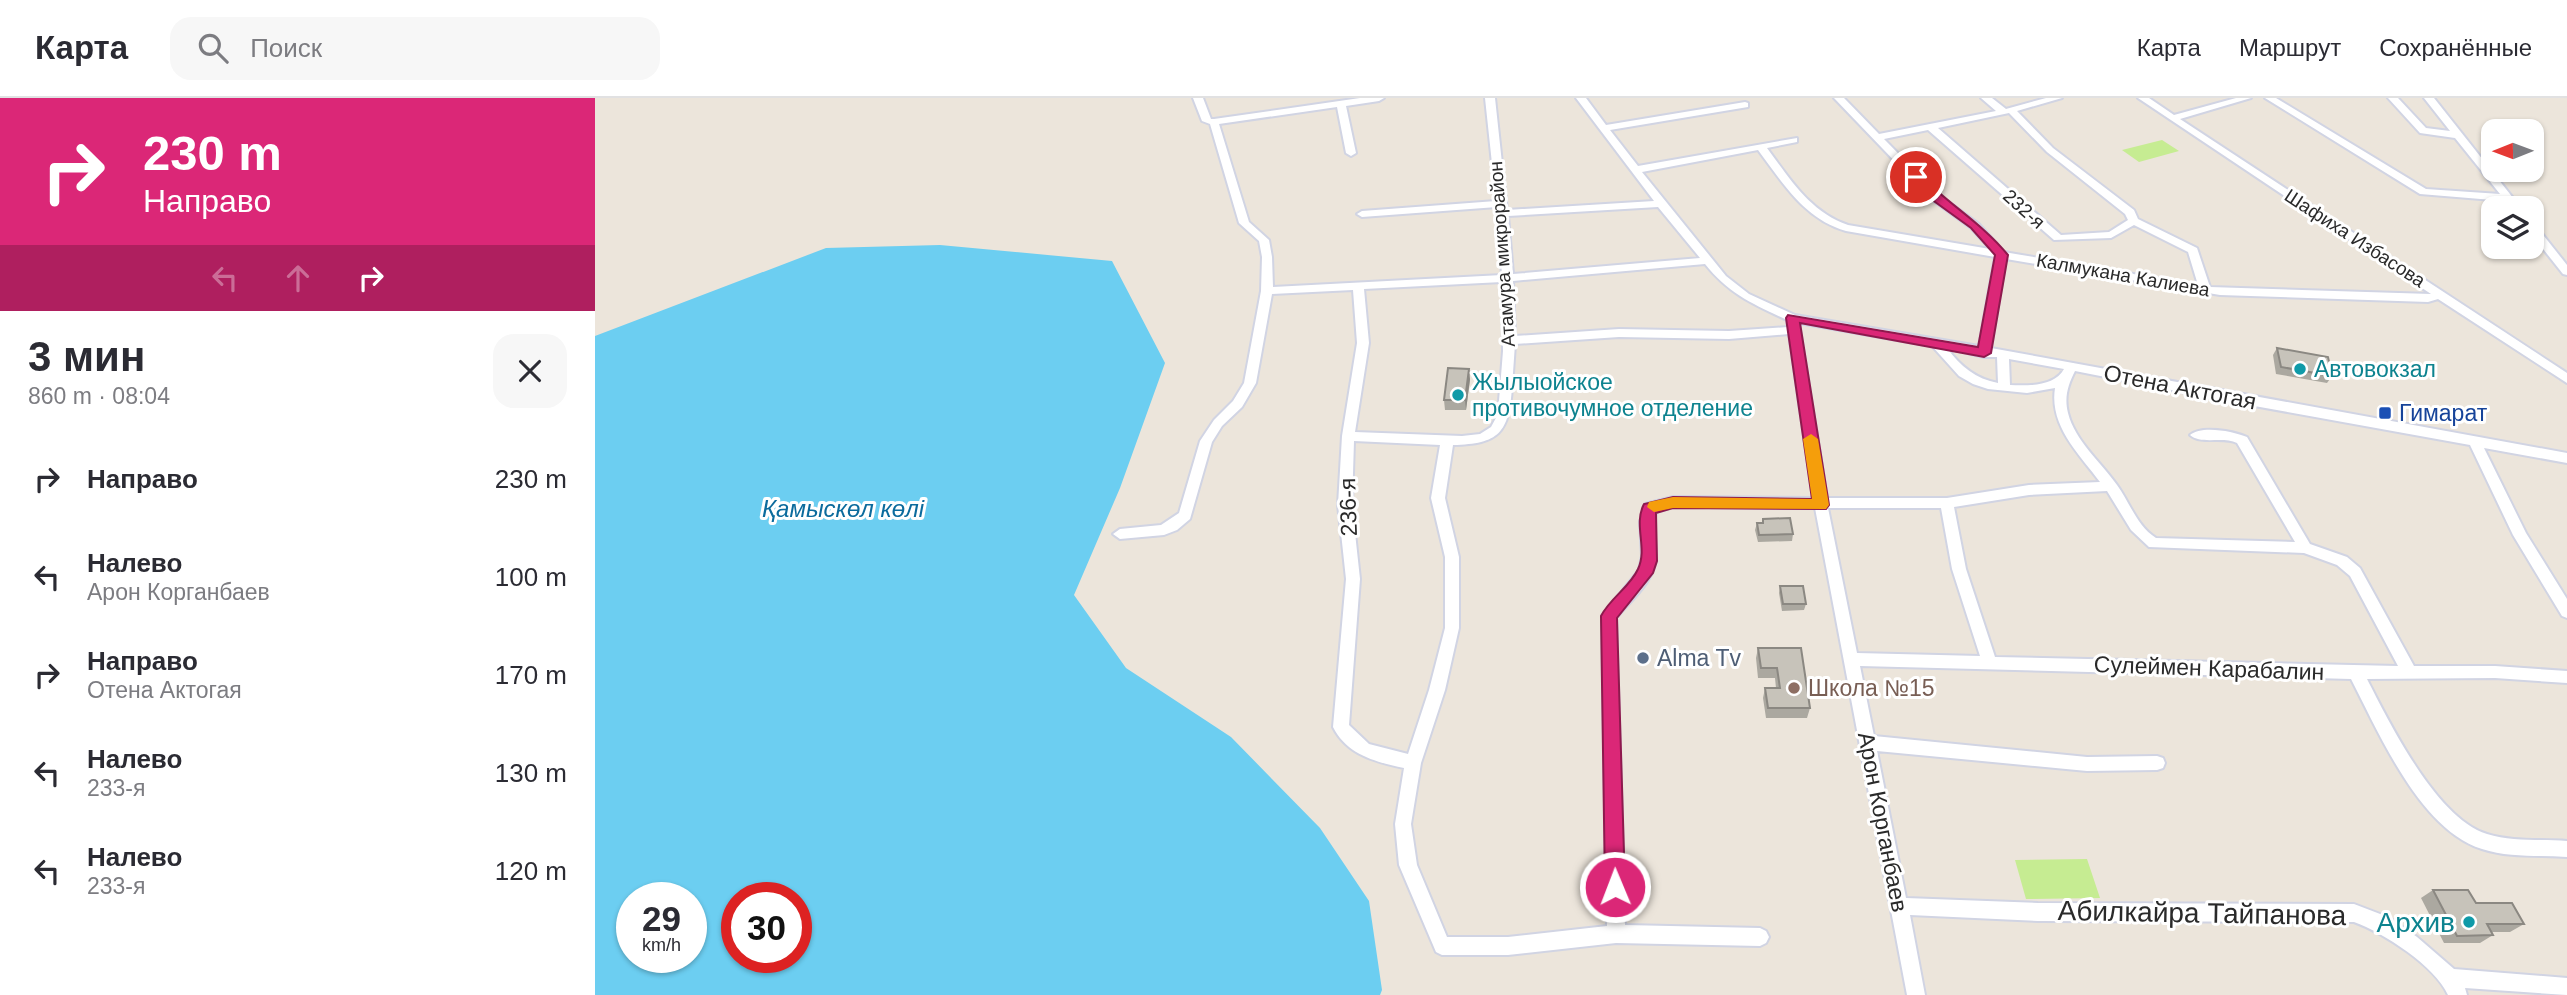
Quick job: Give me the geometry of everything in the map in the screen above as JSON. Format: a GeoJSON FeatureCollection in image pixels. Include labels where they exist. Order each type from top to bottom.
{"type":"FeatureCollection","features":[{"type":"Feature","properties":{"kind":"street"},"geometry":{"type":"LineString","coordinates":[[1198,98],[1207,121],[1215,122],[1378,98]]}},
{"type":"Feature","properties":{"kind":"street","name":"Атамура микрорайон"},"geometry":{"type":"LineString","coordinates":[[1447,441],[1476,440],[1491,434],[1501,423],[1503,410],[1511,340],[1490,98]]}},
{"type":"Feature","properties":{"kind":"street"},"geometry":{"type":"LineString","coordinates":[[1581,98],[1706,261],[1745,296],[1793,324]]}},
{"type":"Feature","properties":{"kind":"street"},"geometry":{"type":"LineString","coordinates":[[1839,98],[1935,197],[1975,226],[2001,255],[1984,353]]}},
{"type":"Feature","properties":{"kind":"street"},"geometry":{"type":"LineString","coordinates":[[1986,98],[2007,111],[2050,150],[2130,212],[2134,221],[2193,250],[2205,289]]}},
{"type":"Feature","properties":{"kind":"street"},"geometry":{"type":"LineString","coordinates":[[1877,137],[2007,111],[2057,98]]}},
{"type":"Feature","properties":{"kind":"street","name":"Шафиха Избасова"},"geometry":{"type":"LineString","coordinates":[[2143,98],[2567,379]]}},
{"type":"Feature","properties":{"kind":"street"},"geometry":{"type":"LineString","coordinates":[[2172,117],[2246,98]]}},
{"type":"Feature","properties":{"kind":"street"},"geometry":{"type":"LineString","coordinates":[[2270,98],[2424,192],[2481,196]]}},
{"type":"Feature","properties":{"kind":"street"},"geometry":{"type":"LineString","coordinates":[[2393,98],[2423,131],[2458,135]]}},
{"type":"Feature","properties":{"kind":"street"},"geometry":{"type":"LineString","coordinates":[[2429,98],[2506,196]]}},
{"type":"Feature","properties":{"kind":"street"},"geometry":{"type":"LineString","coordinates":[[1341,104],[1352,153]]}},
{"type":"Feature","properties":{"kind":"street"},"geometry":{"type":"LineString","coordinates":[[1603,128],[1745,105]]}},
{"type":"Feature","properties":{"kind":"street"},"geometry":{"type":"LineString","coordinates":[[1120,534],[1166,530],[1178,525],[1185,515],[1206,441],[1218,422],[1238,404],[1250,383],[1268,291],[1268,257],[1264,240],[1244,223],[1215,122]]}},
{"type":"Feature","properties":{"kind":"street","name":"232-я"},"geometry":{"type":"LineString","coordinates":[[1931,127],[2058,238],[2111,235],[2134,221]]}},
{"type":"Feature","properties":{"kind":"street"},"geometry":{"type":"LineString","coordinates":[[1634,170],[1794,140]]}},
{"type":"Feature","properties":{"kind":"street","name":"Калмукана Калиева"},"geometry":{"type":"LineString","coordinates":[[1761,146],[1806,206],[1836,226],[2238,294],[2428,298],[2440,295]]}},
{"type":"Feature","properties":{"kind":"street"},"geometry":{"type":"LineString","coordinates":[[1361,214],[1661,204]]}},
{"type":"Feature","properties":{"kind":"street"},"geometry":{"type":"LineString","coordinates":[[2544,243],[2567,272]]}},
{"type":"Feature","properties":{"kind":"street"},"geometry":{"type":"LineString","coordinates":[[1268,291],[1507,278],[1706,261]]}},
{"type":"Feature","properties":{"kind":"street","name":"236-я"},"geometry":{"type":"LineString","coordinates":[[1358,288],[1363,342],[1348,436],[1345,505],[1353,579],[1341,727],[1351,742],[1363,751],[1413,763]]}},
{"type":"Feature","properties":{"kind":"street"},"geometry":{"type":"LineString","coordinates":[[1511,340],[1619,333],[1729,335],[1793,324]]}},
{"type":"Feature","properties":{"kind":"street","name":"Отена Актогая"},"geometry":{"type":"LineString","coordinates":[[1793,324],[2072,366],[2567,458]]}},
{"type":"Feature","properties":{"kind":"street","name":"Арон Корганбаев"},"geometry":{"type":"LineString","coordinates":[[1793,324],[1821,505],[1916,995]]}},
{"type":"Feature","properties":{"kind":"street"},"geometry":{"type":"LineString","coordinates":[[1937,344],[1950,361],[1969,378],[1984,384],[2045,387],[2061,381],[2072,366]]}},
{"type":"Feature","properties":{"kind":"street"},"geometry":{"type":"LineString","coordinates":[[2003,355],[2004,387]]}},
{"type":"Feature","properties":{"kind":"street"},"geometry":{"type":"LineString","coordinates":[[2061,381],[2060,404],[2067,427],[2079,450],[2111,486],[2144,537],[2154,544],[2305,548],[2342,561],[2355,572],[2409,672]]}},
{"type":"Feature","properties":{"kind":"street"},"geometry":{"type":"LineString","coordinates":[[2196,435],[2231,435],[2242,440],[2305,548]]}},
{"type":"Feature","properties":{"kind":"street"},"geometry":{"type":"LineString","coordinates":[[1348,436],[1447,441],[1439,498],[1452,557],[1452,628],[1437,690],[1413,763],[1403,824],[1408,865],[1443,946],[1508,946],[1616,934],[1760,937]]}},
{"type":"Feature","properties":{"kind":"street"},"geometry":{"type":"LineString","coordinates":[[2475,442],[2520,535],[2567,612]]}},
{"type":"Feature","properties":{"kind":"street"},"geometry":{"type":"LineString","coordinates":[[1616,934],[1609,616],[1645,573],[1649,561],[1646,517],[1650,508],[1673,502],[1821,505],[1947,503],[2029,490],[2111,486]]}},
{"type":"Feature","properties":{"kind":"street"},"geometry":{"type":"LineString","coordinates":[[1947,503],[1959,569],[1989,661]]}},
{"type":"Feature","properties":{"kind":"street","name":"Сулеймен Карабалин"},"geometry":{"type":"LineString","coordinates":[[1851,659],[2356,673],[2495,672],[2567,677]]}},
{"type":"Feature","properties":{"kind":"street"},"geometry":{"type":"LineString","coordinates":[[2356,673],[2391,740],[2445,818],[2461,832],[2483,842],[2567,849]]}},
{"type":"Feature","properties":{"kind":"street"},"geometry":{"type":"LineString","coordinates":[[1869,743],[2087,764],[2157,763]]}},
{"type":"Feature","properties":{"kind":"street","name":"Абилкайра Тайпанова"},"geometry":{"type":"LineString","coordinates":[[1899,906],[2038,912],[2354,913],[2382,923],[2411,943],[2454,986],[2567,987]]}},
{"type":"Feature","properties":{"kind":"green space"},"geometry":{"type":"Polygon","coordinates":[[[2162,140],[2179,151],[2139,162],[2122,150],[2162,140]]]}},
{"type":"Feature","properties":{"kind":"green space"},"geometry":{"type":"Polygon","coordinates":[[[2087,859],[2100,898],[2026,899],[2015,860],[2087,859]]]}},
{"type":"Feature","properties":{"kind":"water","name":"Қамыскөл көлі"},"geometry":{"type":"Polygon","coordinates":[[[940,245],[1112,261],[1165,363],[1120,488],[1074,595],[1126,668],[1231,737],[1320,828],[1369,901],[1382,990],[1380,995],[595,995],[595,336],[826,248],[940,245]]]}},
{"type":"Feature","properties":{"kind":"building"},"geometry":{"type":"Polygon","coordinates":[[[2277,348],[2328,357],[2332,376],[2281,367],[2277,348]]]}},
{"type":"Feature","properties":{"kind":"building"},"geometry":{"type":"Polygon","coordinates":[[[1448,368],[1469,369],[1465,400],[1444,400],[1448,368]]]}},
{"type":"Feature","properties":{"kind":"building"},"geometry":{"type":"Polygon","coordinates":[[[1790,518],[1793,534],[1759,535],[1757,523],[1763,523],[1763,519],[1790,518]]]}},
{"type":"Feature","properties":{"kind":"building"},"geometry":{"type":"Polygon","coordinates":[[[1780,586],[1803,586],[1806,604],[1783,604],[1780,586]]]}},
{"type":"Feature","properties":{"kind":"building","name":"Школа №15"},"geometry":{"type":"Polygon","coordinates":[[[1758,648],[1801,648],[1810,708],[1768,708],[1765,688],[1780,688],[1777,668],[1761,668],[1758,648]]]}},
{"type":"Feature","properties":{"kind":"building"},"geometry":{"type":"Polygon","coordinates":[[[2433,890],[2468,890],[2476,903],[2512,903],[2524,924],[2487,924],[2493,935],[2457,936],[2433,890]]]}},
{"type":"Feature","properties":{"kind":"slow traffic"},"geometry":{"type":"LineString","coordinates":[[1654,507],[1673,502],[1821,505],[1811,439]]}},
{"type":"Feature","properties":{"kind":"place","name":"Автовокзал"},"geometry":{"type":"Point","coordinates":[2300,369]}},
{"type":"Feature","properties":{"kind":"place","name":"Жылыойское противочумное отделение"},"geometry":{"type":"Point","coordinates":[1458,395]}},
{"type":"Feature","properties":{"kind":"place","name":"Гимарат"},"geometry":{"type":"Point","coordinates":[2385,413]}},
{"type":"Feature","properties":{"kind":"place","name":"Alma Tv"},"geometry":{"type":"Point","coordinates":[1643,658]}},
{"type":"Feature","properties":{"kind":"place","name":"Школа №15"},"geometry":{"type":"Point","coordinates":[1794,688]}},
{"type":"Feature","properties":{"kind":"place","name":"Архив"},"geometry":{"type":"Point","coordinates":[2469,922]}},
{"type":"Feature","properties":{"kind":"route"},"geometry":{"type":"LineString","coordinates":[[1615,887],[1609,616],[1645,573],[1649,561],[1646,517],[1650,508],[1673,502],[1821,505],[1793,318],[1984,353],[2001,255],[1975,226],[1935,197],[1916,177]]}}]}
